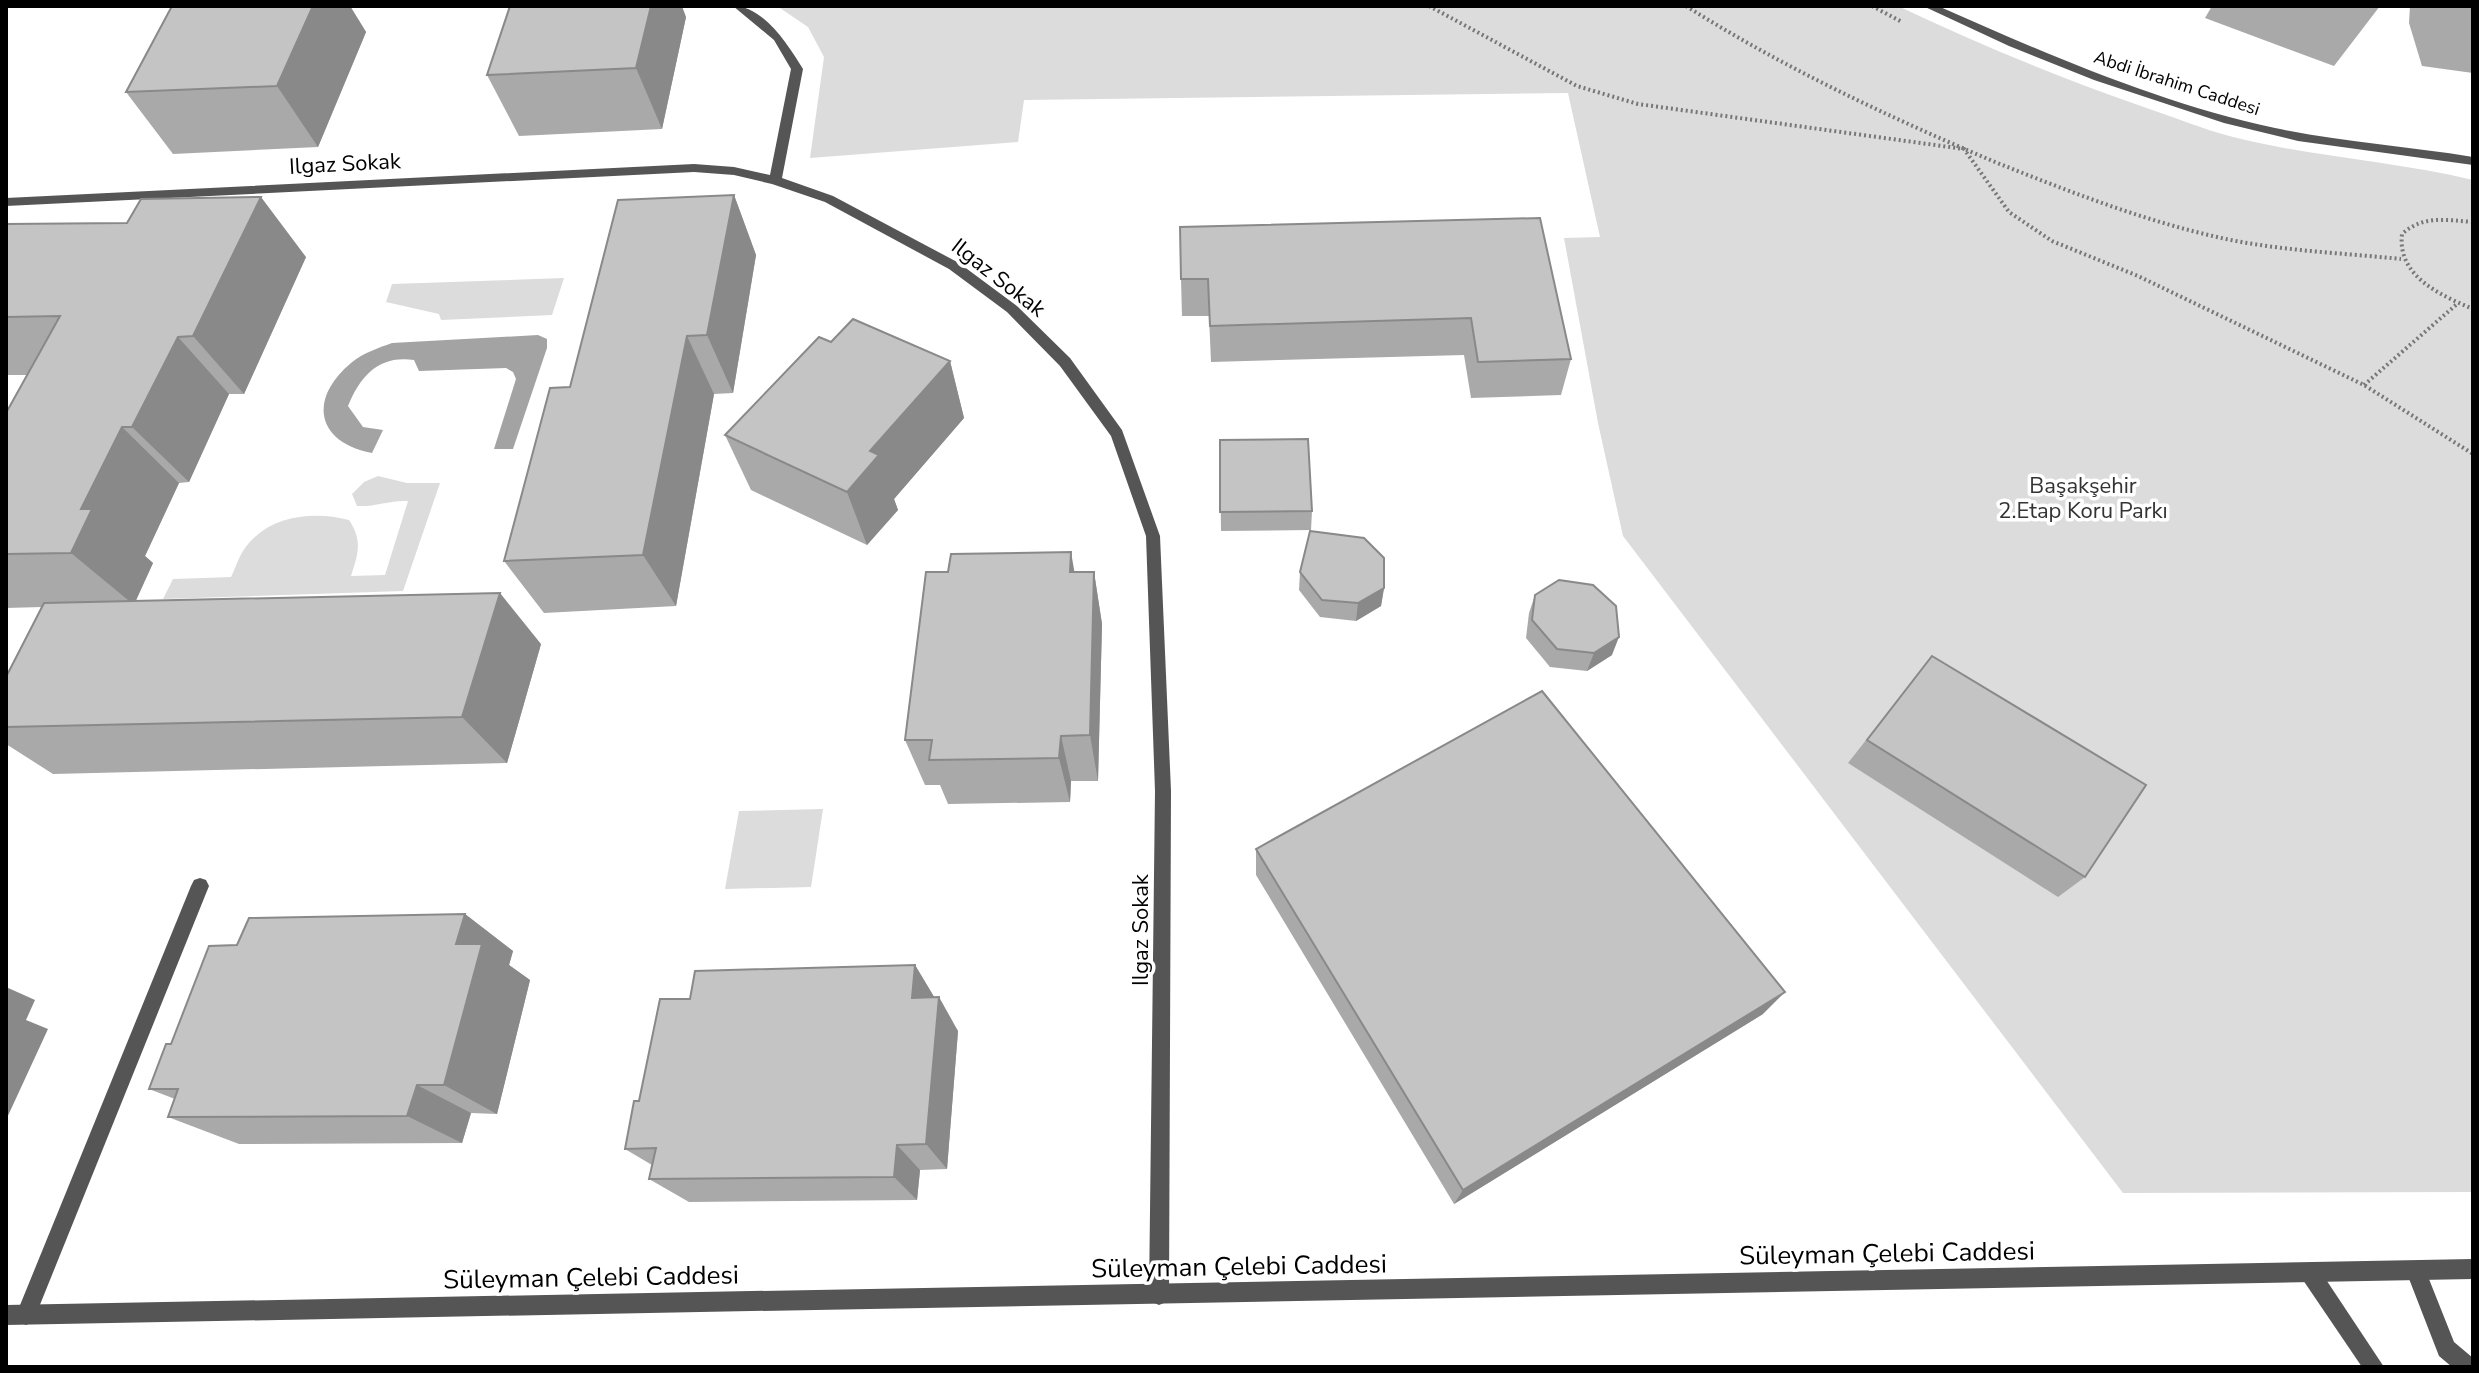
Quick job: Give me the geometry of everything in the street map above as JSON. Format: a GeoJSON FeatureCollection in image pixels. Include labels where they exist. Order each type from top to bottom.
{"type":"FeatureCollection","features":[{"type":"Feature","properties":{"kind":"street"},"geometry":{"type":"LineString","coordinates":[[739,6],[778,38],[797,69],[775,180]]}},
{"type":"Feature","properties":{"kind":"street","name":"Abdi İbrahim Caddesi"},"geometry":{"type":"LineString","coordinates":[[1929,6],[2041,57],[2170,104],[2275,132],[2473,161]]}},
{"type":"Feature","properties":{"kind":"street","name":"Ilgaz Sokak"},"geometry":{"type":"LineString","coordinates":[[6,202],[694,168],[734,171],[775,180],[829,199],[954,266],[1012,309],[1065,362],[1117,434],[1153,536],[1163,791],[1159,1295]]}},
{"type":"Feature","properties":{"kind":"street"},"geometry":{"type":"LineString","coordinates":[[16,1315],[200,886]]}},
{"type":"Feature","properties":{"kind":"street","name":"Süleyman Çelebi Caddesi"},"geometry":{"type":"LineString","coordinates":[[16,1315],[2473,1269]]}},
{"type":"Feature","properties":{"kind":"street"},"geometry":{"type":"LineString","coordinates":[[2416,1271],[2446,1349],[2468,1367]]}},
{"type":"Feature","properties":{"kind":"street"},"geometry":{"type":"LineString","coordinates":[[2310,1273],[2374,1367]]}},
{"type":"Feature","properties":{"kind":"path"},"geometry":{"type":"LineString","coordinates":[[1429,6],[1577,86],[1638,104],[1964,149],[2009,212],[2052,241],[2138,276],[2364,385],[2473,454]]}},
{"type":"Feature","properties":{"kind":"path"},"geometry":{"type":"LineString","coordinates":[[1686,6],[1730,34],[1825,85],[1964,149],[2087,198],[2204,234],[2401,259]]}},
{"type":"Feature","properties":{"kind":"path"},"geometry":{"type":"LineString","coordinates":[[2473,222],[2450,218],[2413,223],[2402,232],[2397,245],[2401,259],[2413,276],[2432,292],[2473,309]]}},
{"type":"Feature","properties":{"kind":"path"},"geometry":{"type":"LineString","coordinates":[[2364,385],[2457,304]]}},
{"type":"Feature","properties":{"kind":"green space","name":"Başakşehir 2.Etap Koru Parkı"},"geometry":{"type":"Polygon","coordinates":[[[777,6],[1898,6],[2049,72],[2221,134],[2473,180],[2473,1192],[2123,1193],[1623,536],[1598,423],[1564,238],[1600,237],[1568,93],[1024,100],[1018,142],[810,158],[824,57],[808,27],[777,6]]]}},
{"type":"Feature","properties":{"kind":"green space"},"geometry":{"type":"Polygon","coordinates":[[[564,278],[552,315],[441,320],[439,314],[386,302],[392,284],[564,278]]]}},
{"type":"Feature","properties":{"kind":"green space"},"geometry":{"type":"Polygon","coordinates":[[[378,476],[407,483],[440,483],[403,591],[163,599],[173,579],[231,577],[243,551],[266,528],[307,516],[349,520],[358,548],[351,576],[385,575],[408,501],[357,506],[352,494],[364,482],[378,476]]]}},
{"type":"Feature","properties":{"kind":"green space"},"geometry":{"type":"Polygon","coordinates":[[[823,809],[811,887],[725,889],[739,811],[823,809]]]}},
{"type":"Feature","properties":{"kind":"shaded area"},"geometry":{"type":"Polygon","coordinates":[[[538,335],[547,339],[547,348],[513,449],[494,449],[516,379],[513,372],[506,368],[419,371],[414,360],[402,359],[381,364],[365,377],[348,406],[363,427],[383,430],[372,453],[339,439],[329,429],[324,417],[328,391],[337,377],[356,359],[381,347],[392,343],[538,335]]]}},
{"type":"Feature","properties":{"kind":"building"},"geometry":{"type":"Polygon","coordinates":[[[172,6],[313,6],[277,86],[126,92],[172,6]]]}},
{"type":"Feature","properties":{"kind":"building"},"geometry":{"type":"Polygon","coordinates":[[[510,6],[651,6],[636,68],[487,75],[510,6]]]}},
{"type":"Feature","properties":{"kind":"building"},"geometry":{"type":"Polygon","coordinates":[[[734,195],[707,335],[687,336],[643,555],[504,561],[550,388],[570,387],[618,200],[734,195]]]}},
{"type":"Feature","properties":{"kind":"building"},"geometry":{"type":"Polygon","coordinates":[[[261,197],[193,336],[178,337],[132,427],[122,427],[81,509],[92,509],[71,553],[6,554],[6,413],[60,316],[6,317],[6,224],[127,223],[141,199],[261,197]]]}},
{"type":"Feature","properties":{"kind":"building"},"geometry":{"type":"Polygon","coordinates":[[[1540,218],[1571,359],[1478,362],[1471,318],[1210,326],[1208,279],[1181,279],[1180,227],[1540,218]]]}},
{"type":"Feature","properties":{"kind":"building"},"geometry":{"type":"Polygon","coordinates":[[[853,319],[950,361],[870,451],[879,455],[847,492],[725,435],[819,337],[831,342],[853,319]]]}},
{"type":"Feature","properties":{"kind":"building"},"geometry":{"type":"Polygon","coordinates":[[[1308,439],[1312,511],[1220,512],[1220,440],[1308,439]]]}},
{"type":"Feature","properties":{"kind":"building"},"geometry":{"type":"Polygon","coordinates":[[[1310,531],[1364,538],[1384,558],[1384,588],[1358,603],[1322,600],[1300,572],[1310,531]]]}},
{"type":"Feature","properties":{"kind":"building"},"geometry":{"type":"Polygon","coordinates":[[[1071,552],[1070,572],[1094,572],[1090,735],[1061,736],[1059,758],[929,760],[932,740],[905,740],[926,572],[948,572],[951,554],[1071,552]]]}},
{"type":"Feature","properties":{"kind":"building"},"geometry":{"type":"Polygon","coordinates":[[[1559,580],[1593,585],[1616,606],[1619,637],[1594,653],[1557,649],[1532,620],[1535,595],[1559,580]]]}},
{"type":"Feature","properties":{"kind":"building"},"geometry":{"type":"Polygon","coordinates":[[[500,593],[462,717],[6,727],[6,677],[44,603],[500,593]]]}},
{"type":"Feature","properties":{"kind":"building"},"geometry":{"type":"Polygon","coordinates":[[[1932,656],[2146,785],[2085,877],[1867,740],[1932,656]]]}},
{"type":"Feature","properties":{"kind":"building"},"geometry":{"type":"Polygon","coordinates":[[[1542,691],[1785,992],[1463,1190],[1256,849],[1542,691]]]}},
{"type":"Feature","properties":{"kind":"building"},"geometry":{"type":"Polygon","coordinates":[[[465,914],[456,944],[482,944],[444,1085],[417,1085],[407,1116],[168,1117],[178,1089],[149,1089],[166,1044],[171,1044],[209,946],[237,945],[249,918],[465,914]]]}},
{"type":"Feature","properties":{"kind":"building"},"geometry":{"type":"Polygon","coordinates":[[[915,965],[912,998],[939,997],[926,1144],[897,1145],[894,1177],[649,1179],[656,1148],[625,1149],[634,1101],[639,1101],[660,999],[690,999],[695,971],[915,965]]]}}]}
